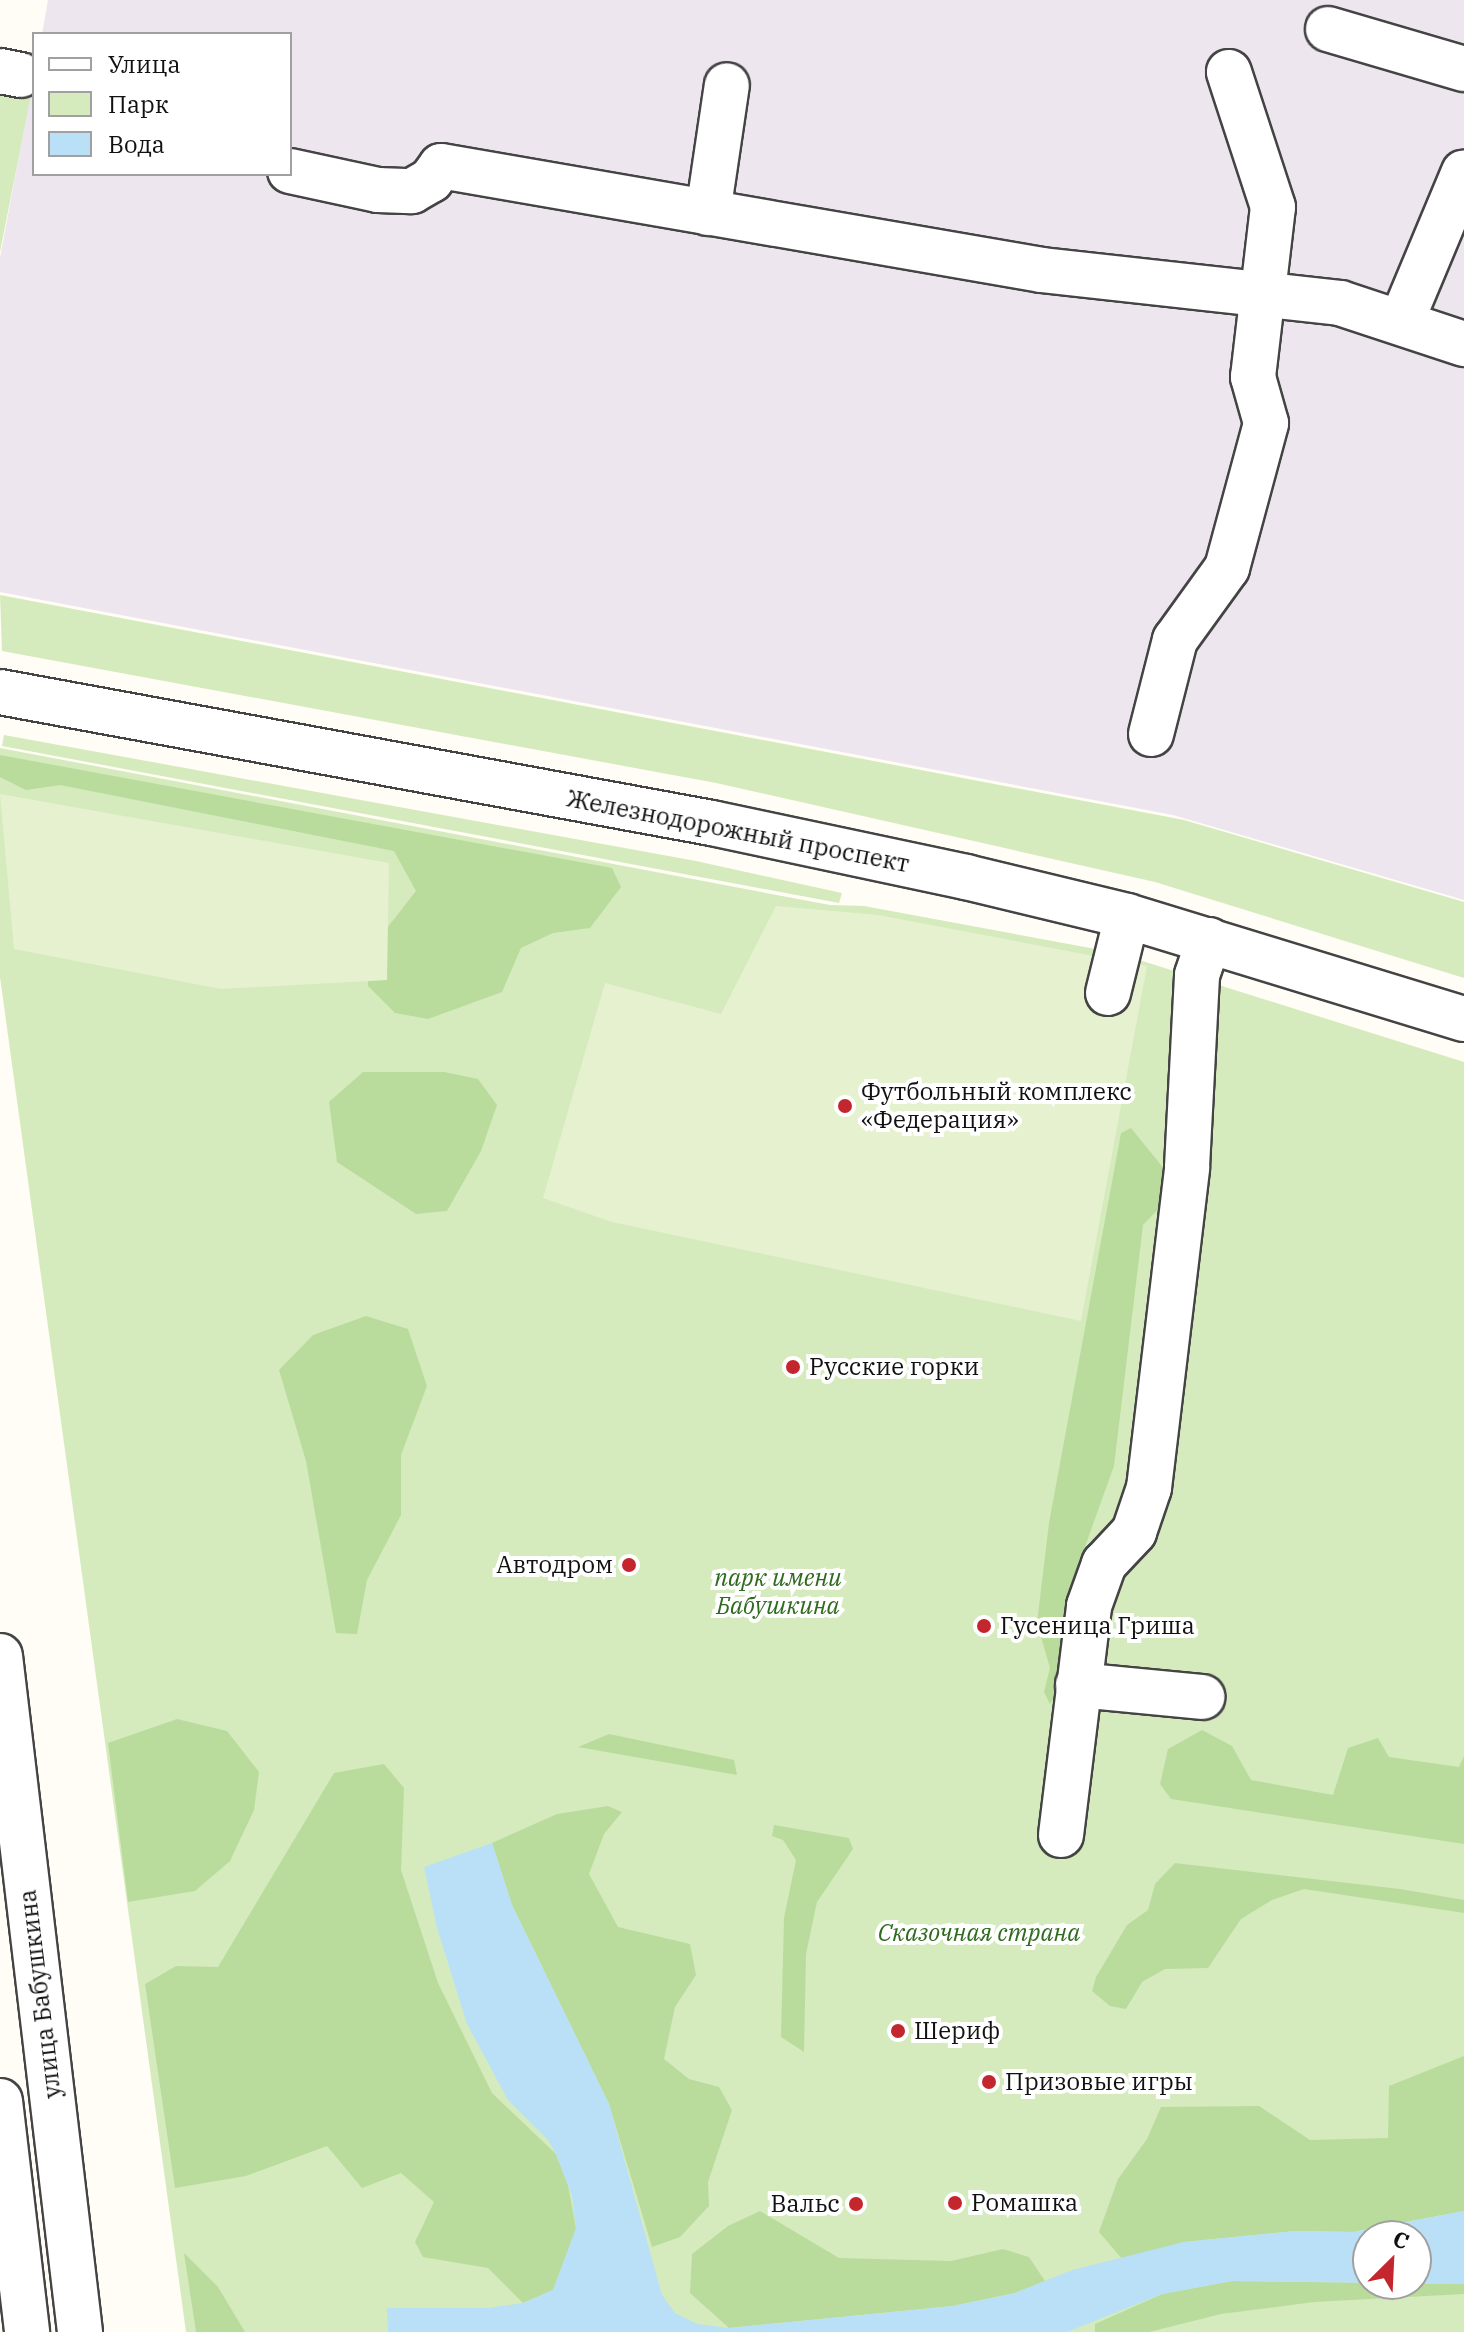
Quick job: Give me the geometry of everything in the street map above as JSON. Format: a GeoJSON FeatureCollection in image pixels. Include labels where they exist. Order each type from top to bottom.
{"type":"FeatureCollection","features":[{"type":"Feature","properties":{"kind":"street"},"geometry":{"type":"LineString","coordinates":[[1328,29],[1464,69]]}},
{"type":"Feature","properties":{"kind":"street"},"geometry":{"type":"LineString","coordinates":[[1151,734],[1175,640],[1227,568],[1266,423],[1253,377],[1273,207],[1229,72]]}},
{"type":"Feature","properties":{"kind":"street"},"geometry":{"type":"LineString","coordinates":[[708,213],[727,85]]}},
{"type":"Feature","properties":{"kind":"street"},"geometry":{"type":"LineString","coordinates":[[292,171],[378,190],[412,191],[431,180],[441,166],[1042,270],[1340,303],[1402,320],[1464,344]]}},
{"type":"Feature","properties":{"kind":"street"},"geometry":{"type":"LineString","coordinates":[[1402,320],[1464,172]]}},
{"type":"Feature","properties":{"kind":"street","name":"Железнодорожный проспект"},"geometry":{"type":"LineString","coordinates":[[0,692],[712,823],[1127,916],[1464,1019]]}},
{"type":"Feature","properties":{"kind":"street"},"geometry":{"type":"LineString","coordinates":[[1108,993],[1127,916]]}},
{"type":"Feature","properties":{"kind":"street"},"geometry":{"type":"LineString","coordinates":[[1061,1835],[1078,1685],[1095,1584],[1104,1564],[1134,1532],[1149,1488],[1187,1167],[1197,975],[1209,940]]}},
{"type":"Feature","properties":{"kind":"street","name":"улица Бабушкина"},"geometry":{"type":"LineString","coordinates":[[0,1656],[80,2332]]}},
{"type":"Feature","properties":{"kind":"street"},"geometry":{"type":"LineString","coordinates":[[1078,1685],[1202,1697]]}},
{"type":"Feature","properties":{"kind":"street"},"geometry":{"type":"LineString","coordinates":[[27,2332],[1,2118],[55,2120]]}},
{"type":"Feature","properties":{"kind":"shaded area"},"geometry":{"type":"Polygon","coordinates":[[[48,0],[1464,0],[1464,900],[1173,815],[0,592],[0,258],[32,86],[32,176],[292,176],[292,32],[42,32],[48,0]]]}},
{"type":"Feature","properties":{"kind":"green space"},"geometry":{"type":"Polygon","coordinates":[[[0,85],[32,90],[0,252],[0,85]]]}},
{"type":"Feature","properties":{"kind":"green space"},"geometry":{"type":"Polygon","coordinates":[[[0,595],[1184,820],[1464,902],[1464,978],[1155,882],[716,783],[2,651],[0,595]]]}},
{"type":"Feature","properties":{"kind":"green space"},"geometry":{"type":"Polygon","coordinates":[[[4,735],[696,861],[842,893],[839,903],[2,746],[4,735]]]}},
{"type":"Feature","properties":{"kind":"green space","name":"парк имени Бабушкина"},"geometry":{"type":"Polygon","coordinates":[[[0,748],[830,905],[864,906],[1117,953],[1464,1062],[1464,2332],[186,2332],[0,977],[0,748]]]}},
{"type":"Feature","properties":{"kind":"green space"},"geometry":{"type":"Polygon","coordinates":[[[0,755],[612,868],[621,887],[590,928],[553,933],[521,948],[502,992],[428,1019],[395,1013],[368,986],[369,951],[416,891],[394,851],[60,785],[26,790],[0,777],[0,755]]]}},
{"type":"Feature","properties":{"kind":"green space"},"geometry":{"type":"Polygon","coordinates":[[[0,794],[389,863],[387,980],[221,989],[14,949],[0,794]]]}},
{"type":"Feature","properties":{"kind":"green space","name":"Футбольный комплекс «Федерация»"},"geometry":{"type":"Polygon","coordinates":[[[776,906],[878,915],[1147,966],[1081,1321],[612,1222],[543,1198],[605,983],[721,1014],[776,906]]]}},
{"type":"Feature","properties":{"kind":"green space"},"geometry":{"type":"Polygon","coordinates":[[[363,1072],[444,1072],[478,1079],[497,1105],[481,1151],[447,1211],[416,1214],[337,1162],[329,1102],[363,1072]]]}},
{"type":"Feature","properties":{"kind":"green space"},"geometry":{"type":"Polygon","coordinates":[[[1131,1128],[1165,1170],[1167,1200],[1143,1225],[1114,1466],[1074,1577],[1064,1685],[1050,1704],[1044,1692],[1050,1668],[1037,1623],[1049,1523],[1121,1133],[1131,1128]]]}},
{"type":"Feature","properties":{"kind":"green space"},"geometry":{"type":"Polygon","coordinates":[[[366,1316],[408,1329],[427,1386],[401,1455],[401,1515],[367,1580],[357,1634],[336,1633],[306,1461],[279,1370],[313,1335],[366,1316]]]}},
{"type":"Feature","properties":{"kind":"green space"},"geometry":{"type":"Polygon","coordinates":[[[177,1719],[227,1731],[259,1772],[254,1810],[230,1861],[195,1891],[128,1902],[108,1743],[177,1719]]]}},
{"type":"Feature","properties":{"kind":"green space"},"geometry":{"type":"Polygon","coordinates":[[[1202,1730],[1232,1746],[1251,1780],[1333,1795],[1348,1748],[1378,1738],[1389,1757],[1459,1767],[1464,1756],[1464,1844],[1171,1799],[1160,1784],[1168,1749],[1202,1730]]]}},
{"type":"Feature","properties":{"kind":"green space"},"geometry":{"type":"Polygon","coordinates":[[[609,1734],[734,1760],[737,1775],[578,1747],[609,1734]]]}},
{"type":"Feature","properties":{"kind":"green space"},"geometry":{"type":"Polygon","coordinates":[[[384,1764],[404,1788],[401,1870],[438,1983],[492,2093],[556,2154],[568,2185],[576,2228],[567,2262],[553,2290],[523,2303],[488,2268],[423,2257],[415,2242],[434,2202],[401,2173],[362,2188],[327,2146],[246,2176],[175,2188],[145,1984],[176,1966],[218,1967],[334,1773],[384,1764]]]}},
{"type":"Feature","properties":{"kind":"green space"},"geometry":{"type":"Polygon","coordinates":[[[608,1806],[622,1812],[604,1834],[589,1874],[618,1927],[690,1944],[696,1975],[675,2007],[664,2059],[689,2079],[719,2087],[732,2110],[708,2182],[709,2206],[680,2237],[652,2247],[609,2104],[512,1905],[492,1843],[557,1814],[608,1806]]]}},
{"type":"Feature","properties":{"kind":"green space"},"geometry":{"type":"Polygon","coordinates":[[[774,1825],[849,1838],[853,1849],[817,1902],[806,1954],[804,2052],[781,2037],[784,1918],[796,1860],[783,1840],[772,1836],[774,1825]]]}},
{"type":"Feature","properties":{"kind":"green space"},"geometry":{"type":"Polygon","coordinates":[[[1175,1863],[1400,1889],[1464,1900],[1464,1913],[1304,1889],[1272,1900],[1241,1919],[1208,1968],[1165,1969],[1142,1982],[1126,2009],[1110,2006],[1092,1991],[1096,1977],[1127,1925],[1148,1910],[1155,1884],[1175,1863]]]}},
{"type":"Feature","properties":{"kind":"green space"},"geometry":{"type":"Polygon","coordinates":[[[1464,2056],[1464,2211],[1416,2220],[1352,2220],[1352,2232],[1296,2231],[1184,2242],[1123,2260],[1099,2232],[1118,2179],[1147,2139],[1161,2107],[1259,2106],[1310,2140],[1388,2138],[1389,2086],[1464,2056]]]}},
{"type":"Feature","properties":{"kind":"green space"},"geometry":{"type":"Polygon","coordinates":[[[760,2211],[839,2258],[951,2261],[1003,2249],[1029,2257],[1045,2281],[1015,2293],[953,2306],[729,2328],[690,2293],[692,2254],[728,2226],[760,2211]]]}},
{"type":"Feature","properties":{"kind":"green space"},"geometry":{"type":"Polygon","coordinates":[[[184,2253],[218,2287],[245,2332],[196,2332],[184,2253]]]}},
{"type":"Feature","properties":{"kind":"green space"},"geometry":{"type":"Polygon","coordinates":[[[1232,2281],[1352,2283],[1352,2300],[1221,2314],[1149,2332],[1095,2332],[1095,2324],[1162,2294],[1232,2281]]]}},
{"type":"Feature","properties":{"kind":"green space"},"geometry":{"type":"Polygon","coordinates":[[[1432,2284],[1464,2284],[1464,2294],[1432,2296],[1432,2284]]]}},
{"type":"Feature","properties":{"kind":"water"},"geometry":{"type":"Polygon","coordinates":[[[492,1843],[512,1905],[609,2104],[662,2295],[675,2313],[697,2324],[729,2328],[953,2306],[1015,2293],[1072,2270],[1184,2242],[1296,2231],[1352,2232],[1352,2283],[1232,2281],[1162,2294],[1067,2332],[388,2332],[387,2308],[488,2308],[523,2303],[553,2290],[576,2228],[572,2196],[556,2154],[548,2140],[508,2100],[467,2024],[437,1928],[424,1867],[492,1843]]]}},
{"type":"Feature","properties":{"kind":"water"},"geometry":{"type":"Polygon","coordinates":[[[1464,2211],[1464,2284],[1432,2283],[1432,2220],[1416,2220],[1464,2211]]]}},
{"type":"Feature","properties":{"kind":"place","name":"Футбольный комплекс «Федерация»"},"geometry":{"type":"Point","coordinates":[845,1106]}},
{"type":"Feature","properties":{"kind":"place","name":"Русские горки"},"geometry":{"type":"Point","coordinates":[793,1367]}},
{"type":"Feature","properties":{"kind":"place","name":"Автодром"},"geometry":{"type":"Point","coordinates":[629,1565]}},
{"type":"Feature","properties":{"kind":"place","name":"Гусеница Гриша"},"geometry":{"type":"Point","coordinates":[984,1626]}},
{"type":"Feature","properties":{"kind":"place","name":"Шериф"},"geometry":{"type":"Point","coordinates":[898,2031]}},
{"type":"Feature","properties":{"kind":"place","name":"Призовые игры"},"geometry":{"type":"Point","coordinates":[989,2082]}},
{"type":"Feature","properties":{"kind":"place","name":"Ромашка"},"geometry":{"type":"Point","coordinates":[955,2203]}},
{"type":"Feature","properties":{"kind":"place","name":"Вальс"},"geometry":{"type":"Point","coordinates":[856,2204]}},
{"type":"Feature","properties":{"kind":"park label","name":"Сказочная страна"},"geometry":{"type":"Point","coordinates":[979,1933]}}]}
